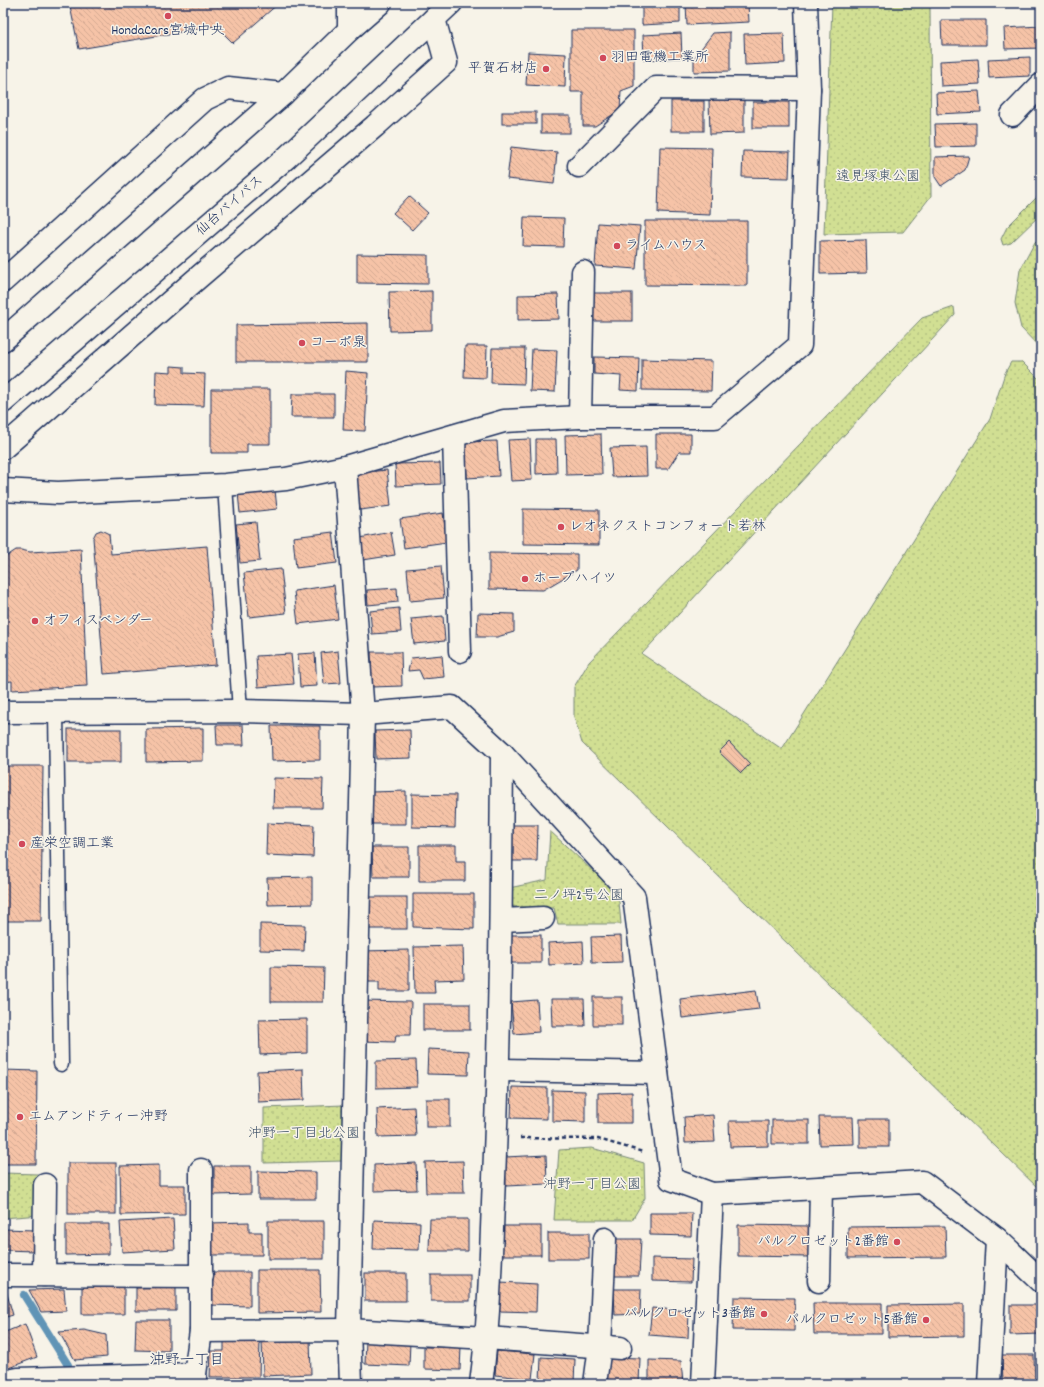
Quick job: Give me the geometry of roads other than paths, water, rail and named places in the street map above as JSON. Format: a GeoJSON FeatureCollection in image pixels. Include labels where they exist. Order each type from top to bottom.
{"type":"FeatureCollection","features":[{"type":"Feature","properties":{"kind":"main road"},"geometry":{"type":"LineString","coordinates":[[349,3],[349,30]]}},
{"type":"Feature","properties":{"kind":"main road"},"geometry":{"type":"LineString","coordinates":[[3,340],[283,94],[349,30],[380,3]]}},
{"type":"Feature","properties":{"kind":"main road","name":"仙台バイパス"},"geometry":{"type":"LineString","coordinates":[[3,402],[286,158],[451,3]]}},
{"type":"Feature","properties":{"kind":"main road"},"geometry":{"type":"LineString","coordinates":[[3,490],[58,493],[225,485],[286,479],[345,467],[504,421],[580,417],[715,417],[800,345],[809,88],[806,3]]}},
{"type":"Feature","properties":{"kind":"main road"},"geometry":{"type":"LineString","coordinates":[[3,448],[192,282],[375,126],[446,62],[434,19]]}},
{"type":"Feature","properties":{"kind":"main road"},"geometry":{"type":"LineString","coordinates":[[1012,115],[1041,84]]}},
{"type":"Feature","properties":{"kind":"main road"},"geometry":{"type":"LineString","coordinates":[[3,282],[205,99],[228,88],[283,94]]}},
{"type":"Feature","properties":{"kind":"main road"},"geometry":{"type":"LineString","coordinates":[[579,166],[656,88],[809,88]]}},
{"type":"Feature","properties":{"kind":"main road"},"geometry":{"type":"LineString","coordinates":[[580,417],[583,272]]}},
{"type":"Feature","properties":{"kind":"main road"},"geometry":{"type":"LineString","coordinates":[[454,436],[460,651]]}},
{"type":"Feature","properties":{"kind":"main road"},"geometry":{"type":"LineString","coordinates":[[345,467],[363,714],[349,1330],[351,1384]]}},
{"type":"Feature","properties":{"kind":"main road"},"geometry":{"type":"LineString","coordinates":[[3,712],[240,711],[363,714],[452,707],[502,753],[634,897],[671,1179],[712,1194],[922,1182],[997,1239],[1041,1281]]}},
{"type":"Feature","properties":{"kind":"main road"},"geometry":{"type":"LineString","coordinates":[[481,1384],[487,1338],[496,1138],[501,920],[502,753]]}},
{"type":"Feature","properties":{"kind":"main road"},"geometry":{"type":"LineString","coordinates":[[501,920],[543,918]]}},
{"type":"Feature","properties":{"kind":"main road"},"geometry":{"type":"LineString","coordinates":[[498,1070],[657,1073]]}},
{"type":"Feature","properties":{"kind":"main road"},"geometry":{"type":"LineString","coordinates":[[3,1382],[18,1379],[195,1379],[201,1331],[201,1170]]}},
{"type":"Feature","properties":{"kind":"main road"},"geometry":{"type":"LineString","coordinates":[[44,1275],[45,1185]]}},
{"type":"Feature","properties":{"kind":"main road"},"geometry":{"type":"LineString","coordinates":[[819,1281],[821,1188]]}},
{"type":"Feature","properties":{"kind":"main road"},"geometry":{"type":"LineString","coordinates":[[704,1384],[712,1194]]}},
{"type":"Feature","properties":{"kind":"main road"},"geometry":{"type":"LineString","coordinates":[[595,1384],[610,1347],[605,1239]]}},
{"type":"Feature","properties":{"kind":"main road"},"geometry":{"type":"LineString","coordinates":[[989,1384],[997,1239]]}},
{"type":"Feature","properties":{"kind":"main road"},"geometry":{"type":"LineString","coordinates":[[3,1275],[202,1276]]}},
{"type":"Feature","properties":{"kind":"main road"},"geometry":{"type":"LineString","coordinates":[[201,1331],[349,1330],[610,1347]]}},
{"type":"Feature","properties":{"kind":"lane"},"geometry":{"type":"LineString","coordinates":[[225,485],[240,711]]}},
{"type":"Feature","properties":{"kind":"lane"},"geometry":{"type":"LineString","coordinates":[[56,712],[61,1064]]}},
{"type":"Feature","properties":{"kind":"waterway"},"geometry":{"type":"LineString","coordinates":[[24,1295],[68,1365]]}},
{"type":"Feature","properties":{"kind":"place","name":"HondaCars宮城中央"},"geometry":{"type":"Point","coordinates":[168,16]}},
{"type":"Feature","properties":{"kind":"place","name":"羽田電機工業所"},"geometry":{"type":"Point","coordinates":[603,58]}},
{"type":"Feature","properties":{"kind":"place","name":"平賀石材店"},"geometry":{"type":"Point","coordinates":[546,69]}},
{"type":"Feature","properties":{"kind":"place","name":"ライムハウス"},"geometry":{"type":"Point","coordinates":[617,246]}},
{"type":"Feature","properties":{"kind":"place","name":"コーポ泉"},"geometry":{"type":"Point","coordinates":[302,343]}},
{"type":"Feature","properties":{"kind":"place","name":"レオネクストコンフォート若林"},"geometry":{"type":"Point","coordinates":[561,527]}},
{"type":"Feature","properties":{"kind":"place","name":"ホープハイツ"},"geometry":{"type":"Point","coordinates":[525,579]}},
{"type":"Feature","properties":{"kind":"place","name":"オフィスベンダー"},"geometry":{"type":"Point","coordinates":[35,621]}},
{"type":"Feature","properties":{"kind":"place","name":"産栄空調工業"},"geometry":{"type":"Point","coordinates":[22,844]}},
{"type":"Feature","properties":{"kind":"place","name":"エムアンドティー沖野"},"geometry":{"type":"Point","coordinates":[20,1117]}},
{"type":"Feature","properties":{"kind":"place","name":"パルクロゼット2番館"},"geometry":{"type":"Point","coordinates":[897,1242]}},
{"type":"Feature","properties":{"kind":"place","name":"パルクロゼット3番館"},"geometry":{"type":"Point","coordinates":[764,1314]}},
{"type":"Feature","properties":{"kind":"place","name":"パルクロゼット5番館"},"geometry":{"type":"Point","coordinates":[926,1320]}},
{"type":"Feature","properties":{"kind":"district","name":"沖野一丁目"},"geometry":{"type":"Point","coordinates":[187,1361]}},
{"type":"Feature","properties":{"kind":"park label","name":"遠見塚東公園"},"geometry":{"type":"Point","coordinates":[878,177]}},
{"type":"Feature","properties":{"kind":"park label","name":"二ノ坪2号公園"},"geometry":{"type":"Point","coordinates":[579,896]}},
{"type":"Feature","properties":{"kind":"park label","name":"沖野一丁目北公園"},"geometry":{"type":"Point","coordinates":[304,1134]}},
{"type":"Feature","properties":{"kind":"park label","name":"沖野一丁目公園"},"geometry":{"type":"Point","coordinates":[592,1185]}}]}
